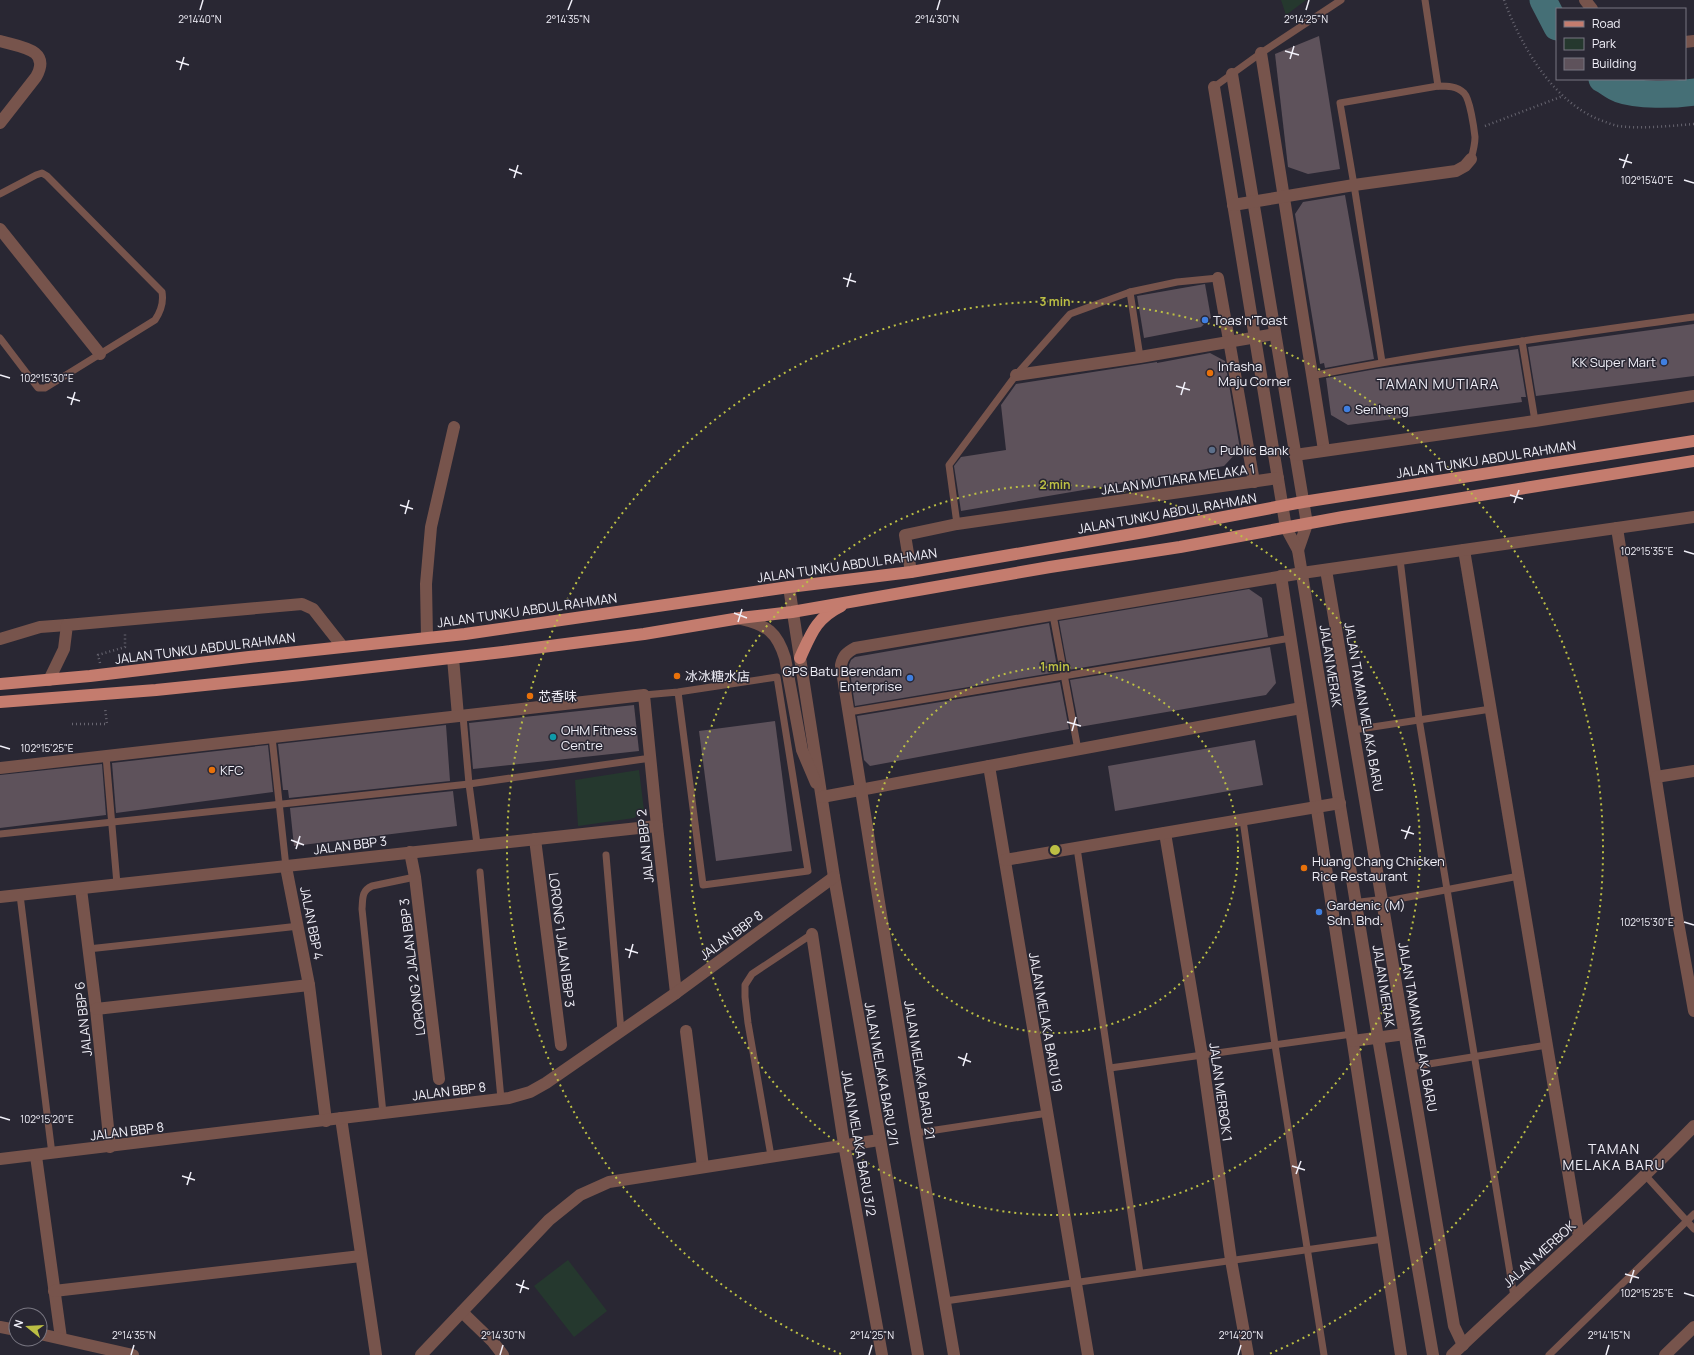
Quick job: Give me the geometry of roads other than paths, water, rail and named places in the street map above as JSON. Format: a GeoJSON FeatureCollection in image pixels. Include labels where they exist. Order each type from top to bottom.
{"type":"FeatureCollection","features":[{"type":"Feature","properties":{"kind":"main road","name":"JALAN TUNKU ABDUL RAHMAN"},"geometry":{"type":"LineString","coordinates":[[0,684],[50,680],[342,646],[465,634],[789,587],[910,572],[1144,532],[1303,502],[1694,441]]}},
{"type":"Feature","properties":{"kind":"main road"},"geometry":{"type":"LineString","coordinates":[[0,702],[156,690],[453,658],[636,635],[740,618],[792,612],[1307,524],[1694,461]]}},
{"type":"Feature","properties":{"kind":"main road"},"geometry":{"type":"LineString","coordinates":[[800,658],[814,627],[824,616],[853,601]]}},
{"type":"Feature","properties":{"kind":"street"},"geometry":{"type":"LineString","coordinates":[[1584,0],[1591,8]]}},
{"type":"Feature","properties":{"kind":"street"},"geometry":{"type":"LineString","coordinates":[[0,41],[30,50],[37,54],[41,61],[40,70],[36,77],[1,120]]}},
{"type":"Feature","properties":{"kind":"street"},"geometry":{"type":"LineString","coordinates":[[1261,53],[1311,376],[1324,450]]}},
{"type":"Feature","properties":{"kind":"street"},"geometry":{"type":"LineString","coordinates":[[1232,74],[1307,524],[1298,550]]}},
{"type":"Feature","properties":{"kind":"street"},"geometry":{"type":"LineString","coordinates":[[1214,87],[1282,506],[1286,528],[1298,550]]}},
{"type":"Feature","properties":{"kind":"street"},"geometry":{"type":"LineString","coordinates":[[1233,205],[1354,185],[1456,171],[1465,166],[1471,159]]}},
{"type":"Feature","properties":{"kind":"street"},"geometry":{"type":"LineString","coordinates":[[0,229],[100,354]]}},
{"type":"Feature","properties":{"kind":"street"},"geometry":{"type":"LineString","coordinates":[[1218,278],[1254,482]]}},
{"type":"Feature","properties":{"kind":"street"},"geometry":{"type":"LineString","coordinates":[[1016,375],[1275,334]]}},
{"type":"Feature","properties":{"kind":"street"},"geometry":{"type":"LineString","coordinates":[[1295,455],[1535,421],[1694,396]]}},
{"type":"Feature","properties":{"kind":"street"},"geometry":{"type":"LineString","coordinates":[[427,637],[426,584],[431,527],[454,427]]}},
{"type":"Feature","properties":{"kind":"street","name":"JALAN MUTIARA MELAKA 1"},"geometry":{"type":"LineString","coordinates":[[910,572],[905,535],[957,524],[1278,478]]}},
{"type":"Feature","properties":{"kind":"street"},"geometry":{"type":"LineString","coordinates":[[1302,573],[1694,517]]}},
{"type":"Feature","properties":{"kind":"street"},"geometry":{"type":"LineString","coordinates":[[1617,528],[1678,922],[1694,1010]]}},
{"type":"Feature","properties":{"kind":"street","name":"JALAN MERAK"},"geometry":{"type":"LineString","coordinates":[[1298,550],[1378,1038],[1433,1355]]}},
{"type":"Feature","properties":{"kind":"street"},"geometry":{"type":"LineString","coordinates":[[1464,550],[1579,1237]]}},
{"type":"Feature","properties":{"kind":"street","name":"JALAN TAMAN MELAKA BARU"},"geometry":{"type":"LineString","coordinates":[[1326,570],[1454,1326],[1463,1345]]}},
{"type":"Feature","properties":{"kind":"street","name":"JALAN MELAKA BARU 21"},"geometry":{"type":"LineString","coordinates":[[954,1355],[860,790],[841,665],[842,658],[847,652],[855,648],[1302,573]]}},
{"type":"Feature","properties":{"kind":"street"},"geometry":{"type":"LineString","coordinates":[[1281,576],[1401,1355]]}},
{"type":"Feature","properties":{"kind":"street"},"geometry":{"type":"LineString","coordinates":[[789,587],[822,797]]}},
{"type":"Feature","properties":{"kind":"street"},"geometry":{"type":"LineString","coordinates":[[0,639],[40,627],[302,604],[314,609],[342,646]]}},
{"type":"Feature","properties":{"kind":"street"},"geometry":{"type":"LineString","coordinates":[[740,618],[757,622],[768,628],[776,637],[782,648],[802,750],[822,797]]}},
{"type":"Feature","properties":{"kind":"street"},"geometry":{"type":"LineString","coordinates":[[50,680],[64,649],[67,625]]}},
{"type":"Feature","properties":{"kind":"street"},"geometry":{"type":"LineString","coordinates":[[453,658],[461,716]]}},
{"type":"Feature","properties":{"kind":"street"},"geometry":{"type":"LineString","coordinates":[[0,768],[644,695]]}},
{"type":"Feature","properties":{"kind":"street","name":"JALAN BBP 2"},"geometry":{"type":"LineString","coordinates":[[644,695],[676,993]]}},
{"type":"Feature","properties":{"kind":"street"},"geometry":{"type":"LineString","coordinates":[[822,797],[1301,708]]}},
{"type":"Feature","properties":{"kind":"street","name":"JALAN MELAKA BARU 19"},"geometry":{"type":"LineString","coordinates":[[989,766],[1088,1355]]}},
{"type":"Feature","properties":{"kind":"street"},"geometry":{"type":"LineString","coordinates":[[1656,777],[1694,771]]}},
{"type":"Feature","properties":{"kind":"street","name":"JALAN MELAKA BARU 2/1"},"geometry":{"type":"LineString","coordinates":[[822,797],[834,877],[879,1140],[918,1355]]}},
{"type":"Feature","properties":{"kind":"street"},"geometry":{"type":"LineString","coordinates":[[1005,860],[1340,803]]}},
{"type":"Feature","properties":{"kind":"street","name":"JALAN BBP 3"},"geometry":{"type":"LineString","coordinates":[[0,897],[286,867],[477,844],[657,826]]}},
{"type":"Feature","properties":{"kind":"street","name":"JALAN MERBOK 1"},"geometry":{"type":"LineString","coordinates":[[1165,833],[1202,1055],[1231,1260],[1248,1355]]}},
{"type":"Feature","properties":{"kind":"street","name":"LORONG 1 JALAN BBP 3"},"geometry":{"type":"LineString","coordinates":[[535,839],[561,1045]]}},
{"type":"Feature","properties":{"kind":"street","name":"LORONG 2 JALAN BBP 3"},"geometry":{"type":"LineString","coordinates":[[410,852],[415,877],[439,1079]]}},
{"type":"Feature","properties":{"kind":"street","name":"JALAN BBP 4"},"geometry":{"type":"LineString","coordinates":[[286,867],[299,926],[309,985],[326,1121]]}},
{"type":"Feature","properties":{"kind":"street","name":"JALAN BBP 8"},"geometry":{"type":"LineString","coordinates":[[0,1160],[501,1099],[530,1092],[541,1086],[676,993],[834,877]]}},
{"type":"Feature","properties":{"kind":"street","name":"JALAN BBP 6"},"geometry":{"type":"LineString","coordinates":[[82,889],[110,1147]]}},
{"type":"Feature","properties":{"kind":"street"},"geometry":{"type":"LineString","coordinates":[[1356,905],[1382,902]]}},
{"type":"Feature","properties":{"kind":"street","name":"JALAN MELAKA BARU 3/2"},"geometry":{"type":"LineString","coordinates":[[812,934],[844,1144],[882,1355]]}},
{"type":"Feature","properties":{"kind":"street"},"geometry":{"type":"LineString","coordinates":[[96,1009],[309,985]]}},
{"type":"Feature","properties":{"kind":"street"},"geometry":{"type":"LineString","coordinates":[[686,1031],[703,1167]]}},
{"type":"Feature","properties":{"kind":"street"},"geometry":{"type":"LineString","coordinates":[[1352,1037],[1378,1038],[1404,1034]]}},
{"type":"Feature","properties":{"kind":"street"},"geometry":{"type":"LineString","coordinates":[[341,1118],[376,1355]]}},
{"type":"Feature","properties":{"kind":"street","name":"JALAN MERBOK"},"geometry":{"type":"LineString","coordinates":[[1452,1355],[1646,1176],[1694,1126]]}},
{"type":"Feature","properties":{"kind":"street"},"geometry":{"type":"LineString","coordinates":[[421,1355],[548,1220],[580,1195],[609,1182],[844,1144],[879,1140]]}},
{"type":"Feature","properties":{"kind":"street"},"geometry":{"type":"LineString","coordinates":[[36,1156],[61,1338]]}},
{"type":"Feature","properties":{"kind":"street"},"geometry":{"type":"LineString","coordinates":[[54,1292],[361,1256]]}},
{"type":"Feature","properties":{"kind":"street"},"geometry":{"type":"LineString","coordinates":[[462,1312],[493,1342],[503,1355]]}},
{"type":"Feature","properties":{"kind":"street"},"geometry":{"type":"LineString","coordinates":[[1665,1355],[1694,1327]]}},
{"type":"Feature","properties":{"kind":"street"},"geometry":{"type":"LineString","coordinates":[[48,1336],[133,1355]]}},
{"type":"Feature","properties":{"kind":"lane"},"geometry":{"type":"LineString","coordinates":[[1214,87],[1261,53],[1341,0]]}},
{"type":"Feature","properties":{"kind":"lane"},"geometry":{"type":"LineString","coordinates":[[1425,0],[1438,86]]}},
{"type":"Feature","properties":{"kind":"lane"},"geometry":{"type":"LineString","coordinates":[[1382,362],[1340,103],[1348,100],[1438,86],[1449,86],[1464,93],[1468,99],[1474,131],[1474,148],[1471,159]]}},
{"type":"Feature","properties":{"kind":"lane"},"geometry":{"type":"LineString","coordinates":[[0,194],[36,175],[42,173],[47,176],[162,292],[164,299],[160,313],[155,320],[46,388],[38,388],[0,338]]}},
{"type":"Feature","properties":{"kind":"lane"},"geometry":{"type":"LineString","coordinates":[[957,524],[949,465],[1016,375],[1070,314],[1130,292],[1177,282],[1218,278]]}},
{"type":"Feature","properties":{"kind":"lane"},"geometry":{"type":"LineString","coordinates":[[1130,292],[1140,356]]}},
{"type":"Feature","properties":{"kind":"lane"},"geometry":{"type":"LineString","coordinates":[[1311,376],[1382,362],[1522,340],[1694,317]]}},
{"type":"Feature","properties":{"kind":"lane"},"geometry":{"type":"LineString","coordinates":[[1522,340],[1535,421]]}},
{"type":"Feature","properties":{"kind":"lane"},"geometry":{"type":"LineString","coordinates":[[1400,559],[1419,719],[1514,1297]]}},
{"type":"Feature","properties":{"kind":"lane"},"geometry":{"type":"LineString","coordinates":[[1054,615],[1078,750]]}},
{"type":"Feature","properties":{"kind":"lane"},"geometry":{"type":"LineString","coordinates":[[849,712],[1291,638]]}},
{"type":"Feature","properties":{"kind":"lane"},"geometry":{"type":"LineString","coordinates":[[644,695],[678,692],[777,677],[808,871],[704,885],[678,692]]}},
{"type":"Feature","properties":{"kind":"lane"},"geometry":{"type":"LineString","coordinates":[[1353,730],[1491,709]]}},
{"type":"Feature","properties":{"kind":"lane"},"geometry":{"type":"LineString","coordinates":[[461,716],[477,844]]}},
{"type":"Feature","properties":{"kind":"lane"},"geometry":{"type":"LineString","coordinates":[[272,737],[286,867]]}},
{"type":"Feature","properties":{"kind":"lane"},"geometry":{"type":"LineString","coordinates":[[106,756],[117,884]]}},
{"type":"Feature","properties":{"kind":"lane"},"geometry":{"type":"LineString","coordinates":[[0,834],[469,784],[651,758]]}},
{"type":"Feature","properties":{"kind":"lane"},"geometry":{"type":"LineString","coordinates":[[1243,820],[1324,1355]]}},
{"type":"Feature","properties":{"kind":"lane"},"geometry":{"type":"LineString","coordinates":[[1077,848],[1140,1274]]}},
{"type":"Feature","properties":{"kind":"lane"},"geometry":{"type":"LineString","coordinates":[[606,855],[621,1031]]}},
{"type":"Feature","properties":{"kind":"lane"},"geometry":{"type":"LineString","coordinates":[[480,872],[501,1099]]}},
{"type":"Feature","properties":{"kind":"lane"},"geometry":{"type":"LineString","coordinates":[[1382,902],[1519,876]]}},
{"type":"Feature","properties":{"kind":"lane"},"geometry":{"type":"LineString","coordinates":[[383,1113],[362,909],[363,893],[366,889],[372,886],[415,877]]}},
{"type":"Feature","properties":{"kind":"lane"},"geometry":{"type":"LineString","coordinates":[[20,895],[52,1154]]}},
{"type":"Feature","properties":{"kind":"lane"},"geometry":{"type":"LineString","coordinates":[[88,949],[299,926]]}},
{"type":"Feature","properties":{"kind":"lane"},"geometry":{"type":"LineString","coordinates":[[771,1156],[748,1023],[745,997],[746,985],[752,974],[812,934]]}},
{"type":"Feature","properties":{"kind":"lane"},"geometry":{"type":"LineString","coordinates":[[1110,1068],[1276,1044],[1352,1037]]}},
{"type":"Feature","properties":{"kind":"lane"},"geometry":{"type":"LineString","coordinates":[[1410,1067],[1547,1045]]}},
{"type":"Feature","properties":{"kind":"lane"},"geometry":{"type":"LineString","coordinates":[[916,1133],[1048,1113]]}},
{"type":"Feature","properties":{"kind":"lane"},"geometry":{"type":"LineString","coordinates":[[1646,1176],[1694,1229]]}},
{"type":"Feature","properties":{"kind":"lane"},"geometry":{"type":"LineString","coordinates":[[1549,1355],[1694,1214]]}},
{"type":"Feature","properties":{"kind":"lane"},"geometry":{"type":"LineString","coordinates":[[945,1301],[1383,1239]]}},
{"type":"Feature","properties":{"kind":"waterway"},"geometry":{"type":"LineString","coordinates":[[1543,0],[1556,25]]}},
{"type":"Feature","properties":{"kind":"waterway"},"geometry":{"type":"LineString","coordinates":[[1604,80],[1617,88],[1636,93],[1676,94],[1694,92]]}},
{"type":"Feature","properties":{"kind":"place","name":"Toas'n'Toast"},"geometry":{"type":"Point","coordinates":[1205,320]}},
{"type":"Feature","properties":{"kind":"place","name":"KK Super Mart"},"geometry":{"type":"Point","coordinates":[1664,362]}},
{"type":"Feature","properties":{"kind":"place","name":"Infasha Maju Corner"},"geometry":{"type":"Point","coordinates":[1210,373]}},
{"type":"Feature","properties":{"kind":"place","name":"Senheng"},"geometry":{"type":"Point","coordinates":[1347,409]}},
{"type":"Feature","properties":{"kind":"place","name":"Public Bank"},"geometry":{"type":"Point","coordinates":[1212,450]}},
{"type":"Feature","properties":{"kind":"place","name":"冰冰糖水店"},"geometry":{"type":"Point","coordinates":[677,676]}},
{"type":"Feature","properties":{"kind":"place","name":"GPS Batu Berendam Enterprise"},"geometry":{"type":"Point","coordinates":[910,678]}},
{"type":"Feature","properties":{"kind":"place","name":"芯香味"},"geometry":{"type":"Point","coordinates":[530,696]}},
{"type":"Feature","properties":{"kind":"place","name":"OHM Fitness Centre"},"geometry":{"type":"Point","coordinates":[553,737]}},
{"type":"Feature","properties":{"kind":"place","name":"KFC"},"geometry":{"type":"Point","coordinates":[212,770]}},
{"type":"Feature","properties":{"kind":"place","name":"Huang Chang Chicken Rice Restaurant"},"geometry":{"type":"Point","coordinates":[1304,868]}},
{"type":"Feature","properties":{"kind":"place","name":"Gardenic (M) Sdn. Bhd."},"geometry":{"type":"Point","coordinates":[1319,912]}},
{"type":"Feature","properties":{"kind":"district","name":"TAMAN MUTIARA"},"geometry":{"type":"Point","coordinates":[1438,384]}},
{"type":"Feature","properties":{"kind":"district","name":"TAMAN MELAKA BARU"},"geometry":{"type":"Point","coordinates":[1614,1158]}}]}
